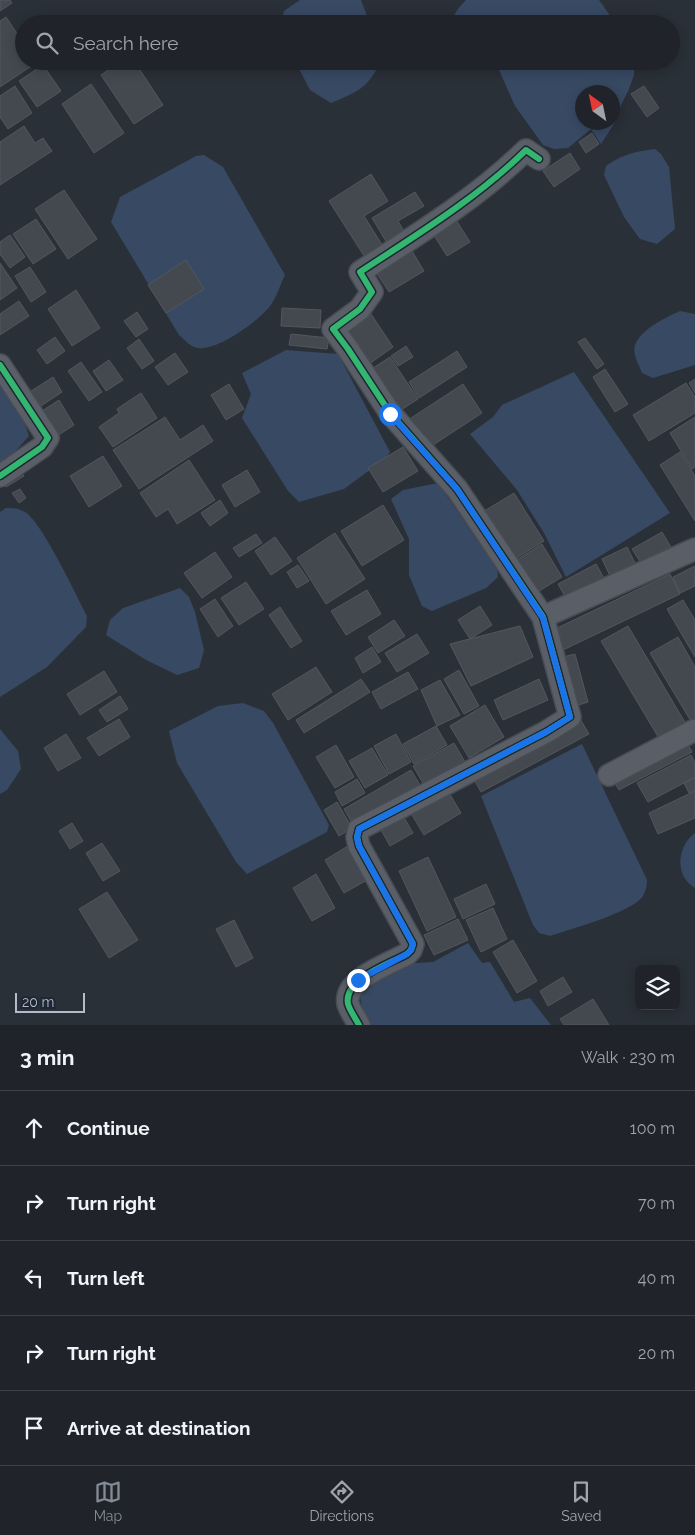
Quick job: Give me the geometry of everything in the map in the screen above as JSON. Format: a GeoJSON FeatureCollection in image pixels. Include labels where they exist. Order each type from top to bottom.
{"type":"FeatureCollection","features":[{"type":"Feature","properties":{"kind":"street"},"geometry":{"type":"LineString","coordinates":[[359,1025],[348,1004],[349,992],[358,980],[407,954],[413,944],[359,846],[357,838],[359,829],[546,732],[570,717],[543,618],[457,489],[390,414],[333,329],[360,309],[372,292],[360,272],[446,216],[505,171],[526,150],[539,159]]}},
{"type":"Feature","properties":{"kind":"street"},"geometry":{"type":"LineString","coordinates":[[0,365],[48,438],[42,447],[0,476]]}},
{"type":"Feature","properties":{"kind":"street"},"geometry":{"type":"LineString","coordinates":[[543,618],[695,549]]}},
{"type":"Feature","properties":{"kind":"street"},"geometry":{"type":"LineString","coordinates":[[609,775],[695,730]]}},
{"type":"Feature","properties":{"kind":"water"},"geometry":{"type":"Polygon","coordinates":[[[300,0],[361,0],[367,15],[283,15],[284,11],[300,0]]]}},
{"type":"Feature","properties":{"kind":"water"},"geometry":{"type":"Polygon","coordinates":[[[466,0],[599,0],[610,15],[455,15],[466,0]]]}},
{"type":"Feature","properties":{"kind":"water"},"geometry":{"type":"Polygon","coordinates":[[[300,70],[376,70],[361,88],[331,103],[310,90],[300,70]]]}},
{"type":"Feature","properties":{"kind":"water"},"geometry":{"type":"Polygon","coordinates":[[[499,70],[634,70],[629,89],[620,108],[620,85],[575,85],[575,130],[590,130],[568,148],[554,149],[543,145],[515,106],[499,70]]]}},
{"type":"Feature","properties":{"kind":"water"},"geometry":{"type":"Polygon","coordinates":[[[592,130],[610,130],[601,144],[592,130]]]}},
{"type":"Feature","properties":{"kind":"water"},"geometry":{"type":"Polygon","coordinates":[[[655,149],[661,154],[669,167],[675,229],[657,244],[640,239],[624,217],[604,175],[606,166],[623,156],[655,149]]]}},
{"type":"Feature","properties":{"kind":"water"},"geometry":{"type":"Polygon","coordinates":[[[204,155],[223,167],[285,275],[277,295],[265,312],[257,319],[237,334],[216,345],[198,348],[190,345],[179,335],[111,222],[120,197],[196,156],[204,155]]]}},
{"type":"Feature","properties":{"kind":"water"},"geometry":{"type":"Polygon","coordinates":[[[680,311],[695,314],[695,365],[653,378],[642,373],[635,355],[637,340],[650,328],[680,311]]]}},
{"type":"Feature","properties":{"kind":"water"},"geometry":{"type":"Polygon","coordinates":[[[286,350],[338,354],[390,452],[386,458],[344,489],[299,502],[288,491],[242,418],[251,394],[242,373],[286,350]]]}},
{"type":"Feature","properties":{"kind":"water"},"geometry":{"type":"Polygon","coordinates":[[[574,372],[670,513],[566,577],[544,533],[517,490],[470,434],[493,417],[502,405],[574,372]]]}},
{"type":"Feature","properties":{"kind":"water"},"geometry":{"type":"Polygon","coordinates":[[[0,379],[19,406],[29,436],[12,455],[0,462],[0,379]]]}},
{"type":"Feature","properties":{"kind":"water"},"geometry":{"type":"Polygon","coordinates":[[[438,483],[497,569],[498,577],[486,588],[432,611],[422,606],[409,575],[409,539],[391,499],[403,490],[438,483]]]}},
{"type":"Feature","properties":{"kind":"water"},"geometry":{"type":"Polygon","coordinates":[[[6,508],[20,510],[32,518],[49,544],[87,616],[86,627],[47,667],[0,697],[0,512],[6,508]]]}},
{"type":"Feature","properties":{"kind":"water"},"geometry":{"type":"Polygon","coordinates":[[[180,588],[189,597],[195,612],[204,650],[199,668],[177,675],[146,660],[106,635],[110,620],[123,608],[180,588]]]}},
{"type":"Feature","properties":{"kind":"water"},"geometry":{"type":"Polygon","coordinates":[[[243,703],[264,711],[273,723],[329,825],[327,832],[247,874],[236,862],[177,763],[169,731],[218,706],[243,703]]]}},
{"type":"Feature","properties":{"kind":"water"},"geometry":{"type":"Polygon","coordinates":[[[0,729],[18,751],[21,769],[7,790],[0,794],[0,729]]]}},
{"type":"Feature","properties":{"kind":"water"},"geometry":{"type":"Polygon","coordinates":[[[582,744],[647,880],[647,886],[643,896],[627,908],[615,914],[550,936],[539,933],[533,925],[481,796],[582,744]]]}},
{"type":"Feature","properties":{"kind":"water"},"geometry":{"type":"Polygon","coordinates":[[[695,833],[695,888],[688,883],[684,876],[680,861],[684,845],[695,833]]]}},
{"type":"Feature","properties":{"kind":"water"},"geometry":{"type":"Polygon","coordinates":[[[468,943],[482,963],[490,962],[514,1002],[530,998],[551,1025],[370,1025],[363,1014],[360,996],[377,978],[399,964],[433,962],[468,943]]]}},
{"type":"Feature","properties":{"kind":"building"},"geometry":{"type":"Polygon","coordinates":[[[0,0],[10,0],[12,3],[0,11],[0,0]]]}},
{"type":"Feature","properties":{"kind":"building"},"geometry":{"type":"Polygon","coordinates":[[[6,17],[15,30],[15,70],[26,70],[0,87],[0,21],[6,17]]]}},
{"type":"Feature","properties":{"kind":"building"},"geometry":{"type":"Polygon","coordinates":[[[36,70],[46,70],[61,91],[37,107],[19,81],[36,70]]]}},
{"type":"Feature","properties":{"kind":"building"},"geometry":{"type":"Polygon","coordinates":[[[108,70],[140,70],[163,105],[134,124],[101,75],[108,70]]]}},
{"type":"Feature","properties":{"kind":"building"},"geometry":{"type":"Polygon","coordinates":[[[91,84],[124,133],[94,153],[62,104],[91,84]]]}},
{"type":"Feature","properties":{"kind":"building"},"geometry":{"type":"Polygon","coordinates":[[[15,86],[32,113],[8,129],[0,117],[0,96],[15,86]]]}},
{"type":"Feature","properties":{"kind":"building"},"geometry":{"type":"Polygon","coordinates":[[[644,86],[659,108],[647,117],[631,94],[644,86]]]}},
{"type":"Feature","properties":{"kind":"building"},"geometry":{"type":"Polygon","coordinates":[[[24,126],[35,143],[43,138],[52,151],[0,185],[0,142],[24,126]]]}},
{"type":"Feature","properties":{"kind":"building"},"geometry":{"type":"Polygon","coordinates":[[[592,133],[599,144],[586,153],[579,142],[592,133]]]}},
{"type":"Feature","properties":{"kind":"building"},"geometry":{"type":"Polygon","coordinates":[[[570,153],[580,169],[554,187],[543,171],[570,153]]]}},
{"type":"Feature","properties":{"kind":"building"},"geometry":{"type":"Polygon","coordinates":[[[371,174],[388,201],[364,216],[386,251],[368,262],[329,201],[371,174]]]}},
{"type":"Feature","properties":{"kind":"building"},"geometry":{"type":"Polygon","coordinates":[[[64,190],[97,239],[68,259],[35,209],[64,190]]]}},
{"type":"Feature","properties":{"kind":"building"},"geometry":{"type":"Polygon","coordinates":[[[415,192],[424,206],[398,221],[408,238],[390,248],[372,218],[415,192]]]}},
{"type":"Feature","properties":{"kind":"building"},"geometry":{"type":"Polygon","coordinates":[[[36,219],[56,249],[33,264],[13,234],[36,219]]]}},
{"type":"Feature","properties":{"kind":"building"},"geometry":{"type":"Polygon","coordinates":[[[456,220],[470,242],[447,256],[433,234],[456,220]]]}},
{"type":"Feature","properties":{"kind":"building"},"geometry":{"type":"Polygon","coordinates":[[[10,235],[25,257],[10,268],[0,254],[0,242],[10,235]]]}},
{"type":"Feature","properties":{"kind":"building"},"geometry":{"type":"Polygon","coordinates":[[[412,251],[424,271],[389,292],[376,272],[412,251]]]}},
{"type":"Feature","properties":{"kind":"building"},"geometry":{"type":"Polygon","coordinates":[[[186,260],[204,289],[166,313],[148,285],[186,260]]]}},
{"type":"Feature","properties":{"kind":"building"},"geometry":{"type":"Polygon","coordinates":[[[0,263],[17,288],[0,300],[0,263]]]}},
{"type":"Feature","properties":{"kind":"building"},"geometry":{"type":"Polygon","coordinates":[[[30,267],[46,292],[31,302],[15,276],[30,267]]]}},
{"type":"Feature","properties":{"kind":"building"},"geometry":{"type":"Polygon","coordinates":[[[76,290],[100,328],[72,346],[48,309],[76,290]]]}},
{"type":"Feature","properties":{"kind":"building"},"geometry":{"type":"Polygon","coordinates":[[[19,301],[29,316],[0,335],[0,314],[19,301]]]}},
{"type":"Feature","properties":{"kind":"building"},"geometry":{"type":"Polygon","coordinates":[[[282,308],[321,310],[320,328],[281,326],[282,308]]]}},
{"type":"Feature","properties":{"kind":"building"},"geometry":{"type":"Polygon","coordinates":[[[137,312],[148,329],[136,337],[124,321],[137,312]]]}},
{"type":"Feature","properties":{"kind":"building"},"geometry":{"type":"Polygon","coordinates":[[[371,314],[393,347],[369,364],[346,331],[371,314]]]}},
{"type":"Feature","properties":{"kind":"building"},"geometry":{"type":"Polygon","coordinates":[[[291,334],[329,338],[327,349],[289,345],[291,334]]]}},
{"type":"Feature","properties":{"kind":"building"},"geometry":{"type":"Polygon","coordinates":[[[55,337],[65,351],[47,364],[37,350],[55,337]]]}},
{"type":"Feature","properties":{"kind":"building"},"geometry":{"type":"Polygon","coordinates":[[[585,338],[604,364],[597,369],[578,342],[585,338]]]}},
{"type":"Feature","properties":{"kind":"building"},"geometry":{"type":"Polygon","coordinates":[[[139,339],[154,361],[142,369],[127,348],[139,339]]]}},
{"type":"Feature","properties":{"kind":"building"},"geometry":{"type":"Polygon","coordinates":[[[406,346],[413,357],[398,366],[391,356],[406,346]]]}},
{"type":"Feature","properties":{"kind":"building"},"geometry":{"type":"Polygon","coordinates":[[[457,351],[467,367],[419,398],[409,382],[457,351]]]}},
{"type":"Feature","properties":{"kind":"building"},"geometry":{"type":"Polygon","coordinates":[[[175,353],[188,372],[168,385],[155,367],[175,353]]]}},
{"type":"Feature","properties":{"kind":"building"},"geometry":{"type":"Polygon","coordinates":[[[390,357],[418,399],[401,410],[373,368],[390,357]]]}},
{"type":"Feature","properties":{"kind":"building"},"geometry":{"type":"Polygon","coordinates":[[[109,360],[123,380],[106,391],[93,371],[109,360]]]}},
{"type":"Feature","properties":{"kind":"building"},"geometry":{"type":"Polygon","coordinates":[[[81,362],[102,392],[89,401],[68,371],[81,362]]]}},
{"type":"Feature","properties":{"kind":"building"},"geometry":{"type":"Polygon","coordinates":[[[605,369],[628,404],[615,412],[593,377],[605,369]]]}},
{"type":"Feature","properties":{"kind":"building"},"geometry":{"type":"Polygon","coordinates":[[[53,377],[62,392],[35,410],[25,395],[53,377]]]}},
{"type":"Feature","properties":{"kind":"building"},"geometry":{"type":"Polygon","coordinates":[[[695,379],[695,393],[689,383],[695,379]]]}},
{"type":"Feature","properties":{"kind":"building"},"geometry":{"type":"Polygon","coordinates":[[[686,383],[695,397],[695,413],[649,441],[633,415],[686,383]]]}},
{"type":"Feature","properties":{"kind":"building"},"geometry":{"type":"Polygon","coordinates":[[[229,384],[244,409],[226,420],[211,395],[229,384]]]}},
{"type":"Feature","properties":{"kind":"building"},"geometry":{"type":"Polygon","coordinates":[[[463,384],[482,413],[427,449],[408,420],[463,384]]]}},
{"type":"Feature","properties":{"kind":"building"},"geometry":{"type":"Polygon","coordinates":[[[141,393],[157,418],[113,447],[99,427],[119,413],[117,409],[141,393]]]}},
{"type":"Feature","properties":{"kind":"building"},"geometry":{"type":"Polygon","coordinates":[[[59,400],[74,425],[57,436],[42,411],[59,400]]]}},
{"type":"Feature","properties":{"kind":"building"},"geometry":{"type":"Polygon","coordinates":[[[165,417],[180,440],[203,425],[213,441],[139,489],[113,450],[165,417]]]}},
{"type":"Feature","properties":{"kind":"building"},"geometry":{"type":"Polygon","coordinates":[[[695,417],[695,467],[692,469],[670,433],[695,417]]]}},
{"type":"Feature","properties":{"kind":"building"},"geometry":{"type":"Polygon","coordinates":[[[403,447],[418,471],[383,492],[368,468],[403,447]]]}},
{"type":"Feature","properties":{"kind":"building"},"geometry":{"type":"Polygon","coordinates":[[[680,452],[695,476],[695,521],[660,465],[680,452]]]}},
{"type":"Feature","properties":{"kind":"building"},"geometry":{"type":"Polygon","coordinates":[[[103,456],[122,486],[89,507],[70,476],[103,456]]]}},
{"type":"Feature","properties":{"kind":"building"},"geometry":{"type":"Polygon","coordinates":[[[189,460],[215,500],[177,524],[168,509],[156,517],[140,493],[189,460]]]}},
{"type":"Feature","properties":{"kind":"building"},"geometry":{"type":"Polygon","coordinates":[[[17,466],[24,476],[6,487],[0,476],[17,466]]]}},
{"type":"Feature","properties":{"kind":"building"},"geometry":{"type":"Polygon","coordinates":[[[247,470],[260,492],[235,507],[222,485],[247,470]]]}},
{"type":"Feature","properties":{"kind":"building"},"geometry":{"type":"Polygon","coordinates":[[[20,489],[26,498],[19,503],[12,493],[20,489]]]}},
{"type":"Feature","properties":{"kind":"building"},"geometry":{"type":"Polygon","coordinates":[[[514,493],[544,541],[511,561],[481,513],[514,493]]]}},
{"type":"Feature","properties":{"kind":"building"},"geometry":{"type":"Polygon","coordinates":[[[220,500],[228,513],[210,526],[201,513],[220,500]]]}},
{"type":"Feature","properties":{"kind":"building"},"geometry":{"type":"Polygon","coordinates":[[[383,505],[404,540],[362,566],[341,531],[383,505]]]}},
{"type":"Feature","properties":{"kind":"building"},"geometry":{"type":"Polygon","coordinates":[[[662,532],[672,549],[643,566],[632,549],[662,532]]]}},
{"type":"Feature","properties":{"kind":"building"},"geometry":{"type":"Polygon","coordinates":[[[335,533],[365,579],[326,604],[297,558],[335,533]]]}},
{"type":"Feature","properties":{"kind":"building"},"geometry":{"type":"Polygon","coordinates":[[[256,534],[262,543],[239,557],[233,548],[256,534]]]}},
{"type":"Feature","properties":{"kind":"building"},"geometry":{"type":"Polygon","coordinates":[[[275,537],[292,561],[271,575],[255,551],[275,537]]]}},
{"type":"Feature","properties":{"kind":"building"},"geometry":{"type":"Polygon","coordinates":[[[542,544],[562,577],[536,593],[516,560],[542,544]]]}},
{"type":"Feature","properties":{"kind":"building"},"geometry":{"type":"Polygon","coordinates":[[[627,547],[637,567],[612,580],[602,559],[627,547]]]}},
{"type":"Feature","properties":{"kind":"building"},"geometry":{"type":"Polygon","coordinates":[[[215,552],[232,577],[202,598],[184,573],[215,552]]]}},
{"type":"Feature","properties":{"kind":"building"},"geometry":{"type":"Polygon","coordinates":[[[596,564],[605,580],[567,600],[558,584],[596,564]]]}},
{"type":"Feature","properties":{"kind":"building"},"geometry":{"type":"Polygon","coordinates":[[[298,565],[309,581],[297,588],[287,572],[298,565]]]}},
{"type":"Feature","properties":{"kind":"building"},"geometry":{"type":"Polygon","coordinates":[[[695,566],[695,586],[680,593],[673,577],[695,566]]]}},
{"type":"Feature","properties":{"kind":"building"},"geometry":{"type":"Polygon","coordinates":[[[670,574],[680,594],[563,650],[553,630],[670,574]]]}},
{"type":"Feature","properties":{"kind":"building"},"geometry":{"type":"Polygon","coordinates":[[[246,582],[264,609],[239,625],[221,598],[246,582]]]}},
{"type":"Feature","properties":{"kind":"building"},"geometry":{"type":"Polygon","coordinates":[[[367,590],[381,614],[346,635],[331,611],[367,590]]]}},
{"type":"Feature","properties":{"kind":"building"},"geometry":{"type":"Polygon","coordinates":[[[215,599],[233,626],[218,637],[200,609],[215,599]]]}},
{"type":"Feature","properties":{"kind":"building"},"geometry":{"type":"Polygon","coordinates":[[[683,600],[695,620],[695,657],[667,609],[683,600]]]}},
{"type":"Feature","properties":{"kind":"building"},"geometry":{"type":"Polygon","coordinates":[[[480,606],[492,625],[470,639],[458,620],[480,606]]]}},
{"type":"Feature","properties":{"kind":"building"},"geometry":{"type":"Polygon","coordinates":[[[280,607],[302,641],[291,648],[269,615],[280,607]]]}},
{"type":"Feature","properties":{"kind":"building"},"geometry":{"type":"Polygon","coordinates":[[[394,620],[405,636],[378,653],[368,637],[394,620]]]}},
{"type":"Feature","properties":{"kind":"building"},"geometry":{"type":"Polygon","coordinates":[[[520,626],[533,657],[471,686],[450,644],[520,626]]]}},
{"type":"Feature","properties":{"kind":"building"},"geometry":{"type":"Polygon","coordinates":[[[628,626],[686,724],[660,740],[601,641],[628,626]]]}},
{"type":"Feature","properties":{"kind":"building"},"geometry":{"type":"Polygon","coordinates":[[[417,634],[429,653],[397,672],[385,653],[417,634]]]}},
{"type":"Feature","properties":{"kind":"building"},"geometry":{"type":"Polygon","coordinates":[[[678,637],[695,667],[695,721],[692,723],[650,653],[678,637]]]}},
{"type":"Feature","properties":{"kind":"building"},"geometry":{"type":"Polygon","coordinates":[[[372,647],[381,662],[363,673],[355,658],[372,647]]]}},
{"type":"Feature","properties":{"kind":"building"},"geometry":{"type":"Polygon","coordinates":[[[575,654],[588,702],[572,707],[559,658],[575,654]]]}},
{"type":"Feature","properties":{"kind":"building"},"geometry":{"type":"Polygon","coordinates":[[[316,667],[332,692],[288,720],[272,694],[316,667]]]}},
{"type":"Feature","properties":{"kind":"building"},"geometry":{"type":"Polygon","coordinates":[[[459,670],[479,706],[464,714],[444,679],[459,670]]]}},
{"type":"Feature","properties":{"kind":"building"},"geometry":{"type":"Polygon","coordinates":[[[104,671],[117,692],[80,715],[67,694],[104,671]]]}},
{"type":"Feature","properties":{"kind":"building"},"geometry":{"type":"Polygon","coordinates":[[[408,672],[418,689],[381,709],[372,692],[408,672]]]}},
{"type":"Feature","properties":{"kind":"building"},"geometry":{"type":"Polygon","coordinates":[[[361,679],[370,692],[304,733],[296,720],[361,679]]]}},
{"type":"Feature","properties":{"kind":"building"},"geometry":{"type":"Polygon","coordinates":[[[539,679],[548,700],[503,720],[494,700],[539,679]]]}},
{"type":"Feature","properties":{"kind":"building"},"geometry":{"type":"Polygon","coordinates":[[[440,680],[460,715],[437,726],[421,690],[440,680]]]}},
{"type":"Feature","properties":{"kind":"building"},"geometry":{"type":"Polygon","coordinates":[[[120,696],[128,709],[107,722],[99,710],[120,696]]]}},
{"type":"Feature","properties":{"kind":"building"},"geometry":{"type":"Polygon","coordinates":[[[485,705],[504,737],[469,758],[450,726],[485,705]]]}},
{"type":"Feature","properties":{"kind":"building"},"geometry":{"type":"Polygon","coordinates":[[[579,717],[589,734],[481,792],[471,774],[579,717]]]}},
{"type":"Feature","properties":{"kind":"building"},"geometry":{"type":"Polygon","coordinates":[[[119,719],[130,737],[99,756],[87,738],[119,719]]]}},
{"type":"Feature","properties":{"kind":"building"},"geometry":{"type":"Polygon","coordinates":[[[436,726],[447,745],[414,764],[403,744],[436,726]]]}},
{"type":"Feature","properties":{"kind":"building"},"geometry":{"type":"Polygon","coordinates":[[[66,734],[81,758],[58,771],[44,748],[66,734]]]}},
{"type":"Feature","properties":{"kind":"building"},"geometry":{"type":"Polygon","coordinates":[[[396,734],[411,762],[389,774],[374,746],[396,734]]]}},
{"type":"Feature","properties":{"kind":"building"},"geometry":{"type":"Polygon","coordinates":[[[685,739],[692,752],[619,790],[612,778],[685,739]]]}},
{"type":"Feature","properties":{"kind":"building"},"geometry":{"type":"Polygon","coordinates":[[[454,743],[465,762],[424,785],[413,766],[454,743]]]}},
{"type":"Feature","properties":{"kind":"building"},"geometry":{"type":"Polygon","coordinates":[[[336,745],[354,777],[335,788],[316,757],[336,745]]]}},
{"type":"Feature","properties":{"kind":"building"},"geometry":{"type":"Polygon","coordinates":[[[372,748],[388,775],[365,788],[349,761],[372,748]]]}},
{"type":"Feature","properties":{"kind":"building"},"geometry":{"type":"Polygon","coordinates":[[[691,755],[695,763],[695,777],[648,802],[637,783],[691,755]]]}},
{"type":"Feature","properties":{"kind":"building"},"geometry":{"type":"Polygon","coordinates":[[[411,770],[423,790],[355,828],[344,809],[411,770]]]}},
{"type":"Feature","properties":{"kind":"building"},"geometry":{"type":"Polygon","coordinates":[[[695,778],[695,790],[689,793],[684,783],[695,778]]]}},
{"type":"Feature","properties":{"kind":"building"},"geometry":{"type":"Polygon","coordinates":[[[357,779],[365,793],[342,806],[335,792],[357,779]]]}},
{"type":"Feature","properties":{"kind":"building"},"geometry":{"type":"Polygon","coordinates":[[[445,786],[461,813],[424,835],[408,808],[445,786]]]}},
{"type":"Feature","properties":{"kind":"building"},"geometry":{"type":"Polygon","coordinates":[[[695,791],[695,818],[658,834],[649,813],[695,791]]]}},
{"type":"Feature","properties":{"kind":"building"},"geometry":{"type":"Polygon","coordinates":[[[337,802],[352,828],[339,836],[324,810],[337,802]]]}},
{"type":"Feature","properties":{"kind":"building"},"geometry":{"type":"Polygon","coordinates":[[[402,814],[413,833],[390,846],[380,828],[402,814]]]}},
{"type":"Feature","properties":{"kind":"building"},"geometry":{"type":"Polygon","coordinates":[[[72,823],[83,841],[70,849],[59,831],[72,823]]]}},
{"type":"Feature","properties":{"kind":"building"},"geometry":{"type":"Polygon","coordinates":[[[102,843],[120,871],[103,881],[86,853],[102,843]]]}},
{"type":"Feature","properties":{"kind":"building"},"geometry":{"type":"Polygon","coordinates":[[[348,846],[367,880],[344,893],[325,860],[348,846]]]}},
{"type":"Feature","properties":{"kind":"building"},"geometry":{"type":"Polygon","coordinates":[[[428,857],[456,917],[427,931],[399,871],[428,857]]]}},
{"type":"Feature","properties":{"kind":"building"},"geometry":{"type":"Polygon","coordinates":[[[316,874],[335,908],[312,921],[293,888],[316,874]]]}},
{"type":"Feature","properties":{"kind":"building"},"geometry":{"type":"Polygon","coordinates":[[[486,884],[495,904],[463,919],[454,899],[486,884]]]}},
{"type":"Feature","properties":{"kind":"building"},"geometry":{"type":"Polygon","coordinates":[[[107,892],[138,940],[109,958],[79,909],[107,892]]]}},
{"type":"Feature","properties":{"kind":"building"},"geometry":{"type":"Polygon","coordinates":[[[493,908],[507,939],[481,952],[466,920],[493,908]]]}},
{"type":"Feature","properties":{"kind":"building"},"geometry":{"type":"Polygon","coordinates":[[[458,919],[468,940],[434,955],[424,935],[458,919]]]}},
{"type":"Feature","properties":{"kind":"building"},"geometry":{"type":"Polygon","coordinates":[[[234,920],[253,958],[236,967],[216,929],[234,920]]]}},
{"type":"Feature","properties":{"kind":"building"},"geometry":{"type":"Polygon","coordinates":[[[513,940],[537,981],[517,993],[493,952],[513,940]]]}},
{"type":"Feature","properties":{"kind":"building"},"geometry":{"type":"Polygon","coordinates":[[[563,977],[572,992],[548,1006],[540,991],[563,977]]]}},
{"type":"Feature","properties":{"kind":"building"},"geometry":{"type":"Polygon","coordinates":[[[593,999],[609,1025],[564,1025],[560,1019],[593,999]]]}},
{"type":"Feature","properties":{"kind":"cycle path"},"geometry":{"type":"LineString","coordinates":[[359,1025],[348,1004],[348,995],[353,987],[369,973],[407,954],[413,944],[359,846],[357,837],[359,829],[546,732],[570,717],[543,617],[457,489],[390,413],[333,329],[360,309],[372,292],[360,272],[467,200],[526,150],[539,159]]}},
{"type":"Feature","properties":{"kind":"cycle path"},"geometry":{"type":"LineString","coordinates":[[0,365],[48,438],[42,447],[0,476]]}},
{"type":"Feature","properties":{"kind":"route"},"geometry":{"type":"LineString","coordinates":[[358,980],[407,954],[413,944],[359,846],[357,838],[359,829],[546,732],[570,717],[543,618],[457,489],[390,414]]}}]}
